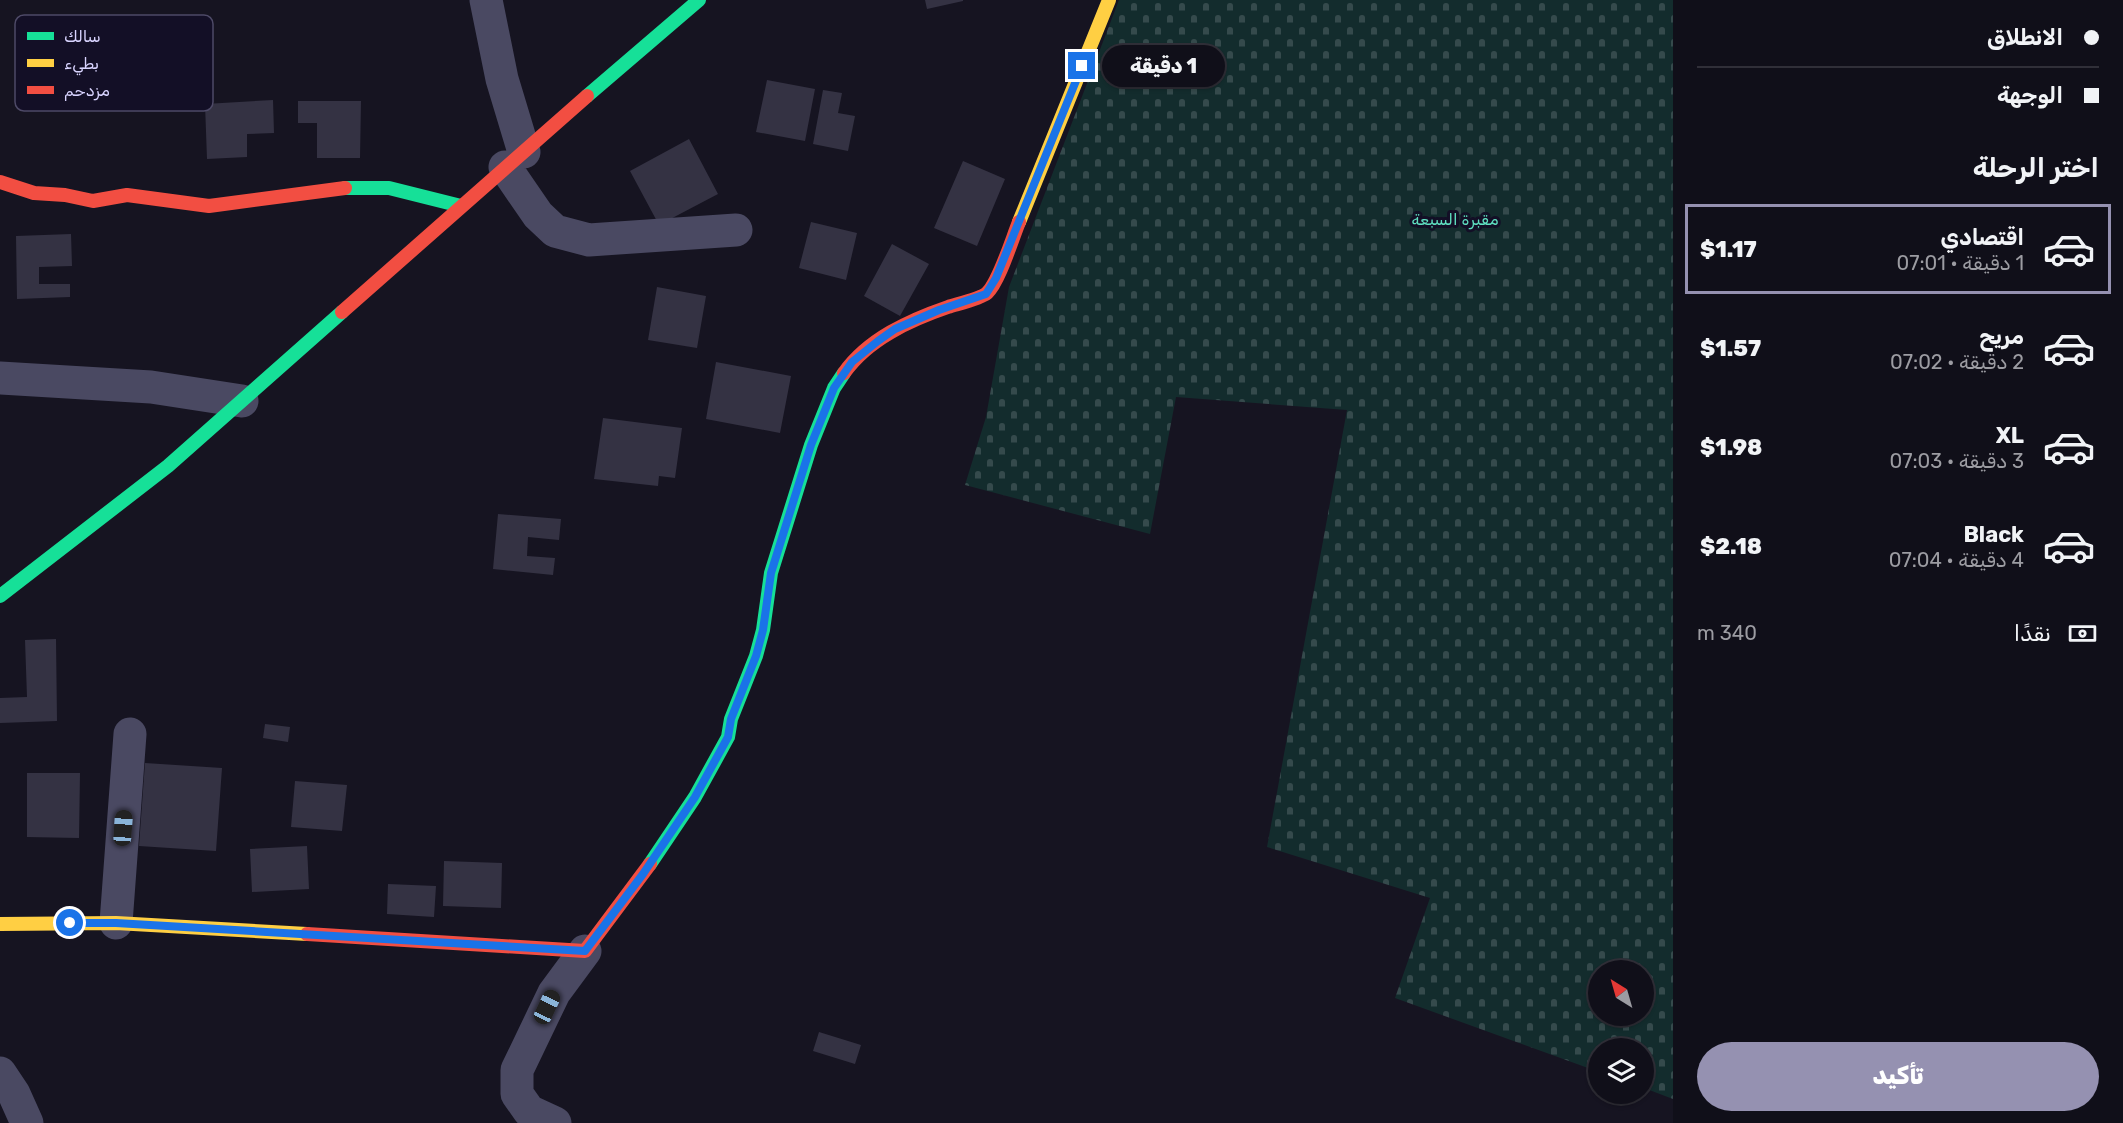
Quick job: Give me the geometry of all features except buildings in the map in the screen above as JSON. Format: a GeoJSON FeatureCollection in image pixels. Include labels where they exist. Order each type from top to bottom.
{"type":"FeatureCollection","features":[{"type":"Feature","properties":{"kind":"street"},"geometry":{"type":"LineString","coordinates":[[486,0],[515,159],[538,215],[555,231],[589,240],[736,230]]}},
{"type":"Feature","properties":{"kind":"street"},"geometry":{"type":"LineString","coordinates":[[0,596],[168,466],[461,206],[699,0]]}},
{"type":"Feature","properties":{"kind":"street"},"geometry":{"type":"LineString","coordinates":[[555,1123],[529,1111],[517,1094],[517,1071],[554,993],[643,874],[695,797],[728,737],[731,719],[756,656],[771,573],[811,445],[834,388],[852,362],[895,329],[939,310],[986,294],[996,278],[1109,0]]}},
{"type":"Feature","properties":{"kind":"street"},"geometry":{"type":"LineString","coordinates":[[0,182],[34,193],[65,195],[93,201],[127,195],[209,206],[354,187],[389,188],[461,206]]}},
{"type":"Feature","properties":{"kind":"street"},"geometry":{"type":"LineString","coordinates":[[0,378],[151,387],[242,401]]}},
{"type":"Feature","properties":{"kind":"street"},"geometry":{"type":"LineString","coordinates":[[116,923],[130,734]]}},
{"type":"Feature","properties":{"kind":"street"},"geometry":{"type":"LineString","coordinates":[[0,924],[116,923],[585,951]]}},
{"type":"Feature","properties":{"kind":"street"},"geometry":{"type":"LineString","coordinates":[[0,1073],[14,1094],[27,1123]]}},
{"type":"Feature","properties":{"kind":"green space","name":"مقبرة السبعة"},"geometry":{"type":"Polygon","coordinates":[[[1119,0],[1673,0],[1673,1099],[1654,1092],[1654,1038],[1588,1038],[1588,1068],[1395,998],[1430,898],[1267,847],[1347,410],[1176,397],[1150,534],[965,485],[986,417],[1009,287],[1119,0]]]}},
{"type":"Feature","properties":{"kind":"traffic: fast"},"geometry":{"type":"LineString","coordinates":[[587,96],[699,0]]}},
{"type":"Feature","properties":{"kind":"traffic: fast"},"geometry":{"type":"LineString","coordinates":[[345,188],[389,188],[461,206]]}},
{"type":"Feature","properties":{"kind":"traffic: fast"},"geometry":{"type":"LineString","coordinates":[[0,596],[168,466],[342,312]]}},
{"type":"Feature","properties":{"kind":"traffic: fast"},"geometry":{"type":"LineString","coordinates":[[650,864],[695,797],[728,737],[731,719],[756,656],[763,630],[771,573],[811,445],[834,388],[844,373]]}},
{"type":"Feature","properties":{"kind":"traffic: slow"},"geometry":{"type":"LineString","coordinates":[[1019,222],[1109,0]]}},
{"type":"Feature","properties":{"kind":"traffic: slow"},"geometry":{"type":"LineString","coordinates":[[0,924],[116,923],[307,934]]}},
{"type":"Feature","properties":{"kind":"traffic: jam"},"geometry":{"type":"LineString","coordinates":[[342,312],[587,96]]}},
{"type":"Feature","properties":{"kind":"traffic: jam"},"geometry":{"type":"LineString","coordinates":[[0,182],[34,193],[65,195],[93,201],[127,195],[209,206],[345,188]]}},
{"type":"Feature","properties":{"kind":"traffic: jam"},"geometry":{"type":"LineString","coordinates":[[844,373],[865,350],[891,332],[919,318],[987,293],[1001,270],[1019,222]]}},
{"type":"Feature","properties":{"kind":"traffic: jam"},"geometry":{"type":"LineString","coordinates":[[307,934],[585,951],[650,864]]}},
{"type":"Feature","properties":{"kind":"route"},"geometry":{"type":"LineString","coordinates":[[70,923],[116,923],[585,951],[643,874],[695,797],[728,737],[731,719],[756,656],[763,630],[771,573],[811,445],[834,388],[852,362],[895,329],[939,310],[986,294],[996,278],[1082,66]]}}]}
